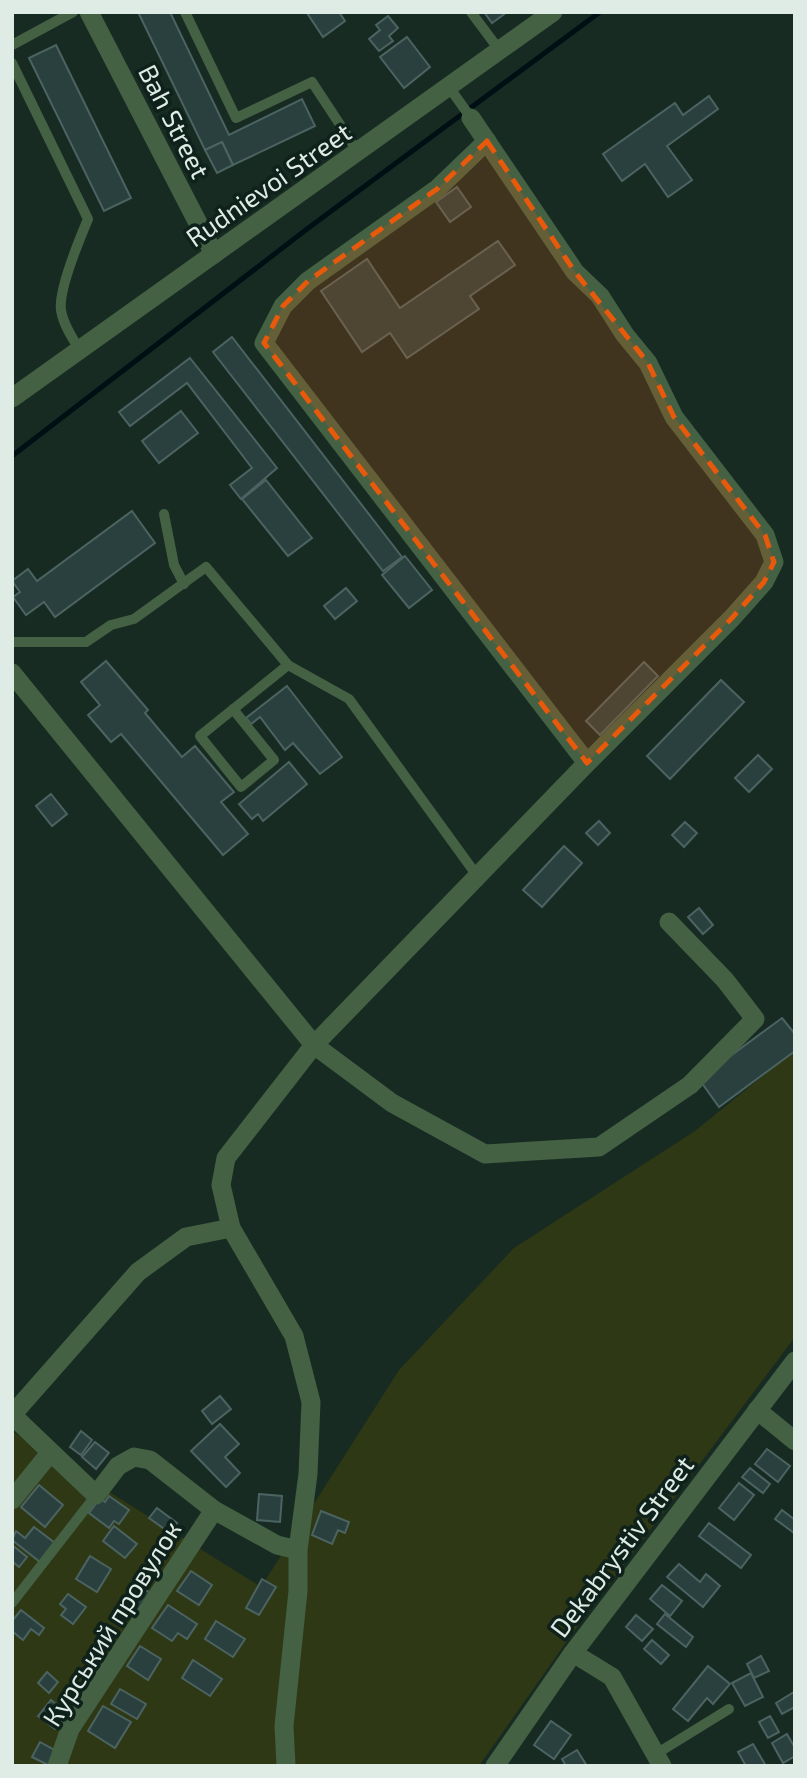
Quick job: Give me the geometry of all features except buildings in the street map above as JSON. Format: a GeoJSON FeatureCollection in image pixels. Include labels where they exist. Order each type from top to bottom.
{"type":"FeatureCollection","features":[{"type":"Feature","properties":{"kind":"street","name":"Bah Street"},"geometry":{"type":"LineString","coordinates":[[89,12],[214,254]]}},
{"type":"Feature","properties":{"kind":"street","name":"Rudnievoi Street"},"geometry":{"type":"LineString","coordinates":[[12,398],[358,152],[454,94],[500,51],[554,12]]}},
{"type":"Feature","properties":{"kind":"street"},"geometry":{"type":"LineString","coordinates":[[286,1766],[284,1726],[298,1591],[298,1550],[308,1474],[311,1402],[294,1336],[231,1228],[221,1185],[226,1157],[314,1045],[587,763],[732,618],[764,582],[774,562],[765,535],[674,417],[648,363],[625,335],[600,296],[575,272],[471,118]]}},
{"type":"Feature","properties":{"kind":"street"},"geometry":{"type":"LineString","coordinates":[[487,141],[437,189],[308,281],[283,306],[264,343],[587,763]]}},
{"type":"Feature","properties":{"kind":"street"},"geometry":{"type":"LineString","coordinates":[[12,673],[314,1045],[392,1103],[485,1154],[599,1147],[690,1085],[755,1019],[725,980],[669,922]]}},
{"type":"Feature","properties":{"kind":"street"},"geometry":{"type":"LineString","coordinates":[[231,1228],[186,1237],[138,1272],[12,1415],[96,1495],[118,1466],[134,1457],[150,1460],[214,1510],[277,1545],[298,1550]]}},
{"type":"Feature","properties":{"kind":"street","name":"Dekabrystiv Street"},"geometry":{"type":"LineString","coordinates":[[495,1766],[573,1653],[795,1362]]}},
{"type":"Feature","properties":{"kind":"street"},"geometry":{"type":"LineString","coordinates":[[757,1410],[795,1441]]}},
{"type":"Feature","properties":{"kind":"street"},"geometry":{"type":"LineString","coordinates":[[12,1500],[50,1453]]}},
{"type":"Feature","properties":{"kind":"street","name":"Курський провулок"},"geometry":{"type":"LineString","coordinates":[[57,1766],[70,1730],[214,1510]]}},
{"type":"Feature","properties":{"kind":"street"},"geometry":{"type":"LineString","coordinates":[[573,1653],[612,1677],[659,1760]]}},
{"type":"Feature","properties":{"kind":"lane"},"geometry":{"type":"LineString","coordinates":[[12,45],[73,12]]}},
{"type":"Feature","properties":{"kind":"lane"},"geometry":{"type":"LineString","coordinates":[[185,12],[236,117],[312,82],[358,152]]}},
{"type":"Feature","properties":{"kind":"lane"},"geometry":{"type":"LineString","coordinates":[[471,12],[500,51]]}},
{"type":"Feature","properties":{"kind":"lane"},"geometry":{"type":"LineString","coordinates":[[12,63],[88,219],[68,272],[60,308],[67,329],[80,350]]}},
{"type":"Feature","properties":{"kind":"lane"},"geometry":{"type":"LineString","coordinates":[[454,94],[471,118]]}},
{"type":"Feature","properties":{"kind":"lane"},"geometry":{"type":"LineString","coordinates":[[164,514],[174,565],[184,584]]}},
{"type":"Feature","properties":{"kind":"lane"},"geometry":{"type":"LineString","coordinates":[[12,642],[86,642],[111,625],[134,619],[206,567],[288,665],[349,699],[479,877]]}},
{"type":"Feature","properties":{"kind":"lane"},"geometry":{"type":"LineString","coordinates":[[233,709],[274,760],[241,787],[200,736],[233,709],[288,665]]}},
{"type":"Feature","properties":{"kind":"lane"},"geometry":{"type":"LineString","coordinates":[[12,1603],[96,1495]]}},
{"type":"Feature","properties":{"kind":"lane"},"geometry":{"type":"LineString","coordinates":[[659,1760],[729,1709]]}},
{"type":"Feature","properties":{"kind":"highlighted area"},"geometry":{"type":"Polygon","coordinates":[[[487,141],[575,272],[648,363],[674,417],[765,535],[774,562],[764,582],[732,618],[587,763],[264,343],[283,306],[308,281],[437,189],[487,141]]]}},
{"type":"Feature","properties":{"kind":"green space"},"geometry":{"type":"Polygon","coordinates":[[[795,1050],[795,1337],[572,1634],[479,1766],[12,1766],[12,1431],[261,1587],[399,1370],[514,1248],[695,1131],[795,1050]]]}},
{"type":"Feature","properties":{"kind":"waterway"},"geometry":{"type":"LineString","coordinates":[[12,456],[307,229],[600,12]]}}]}
